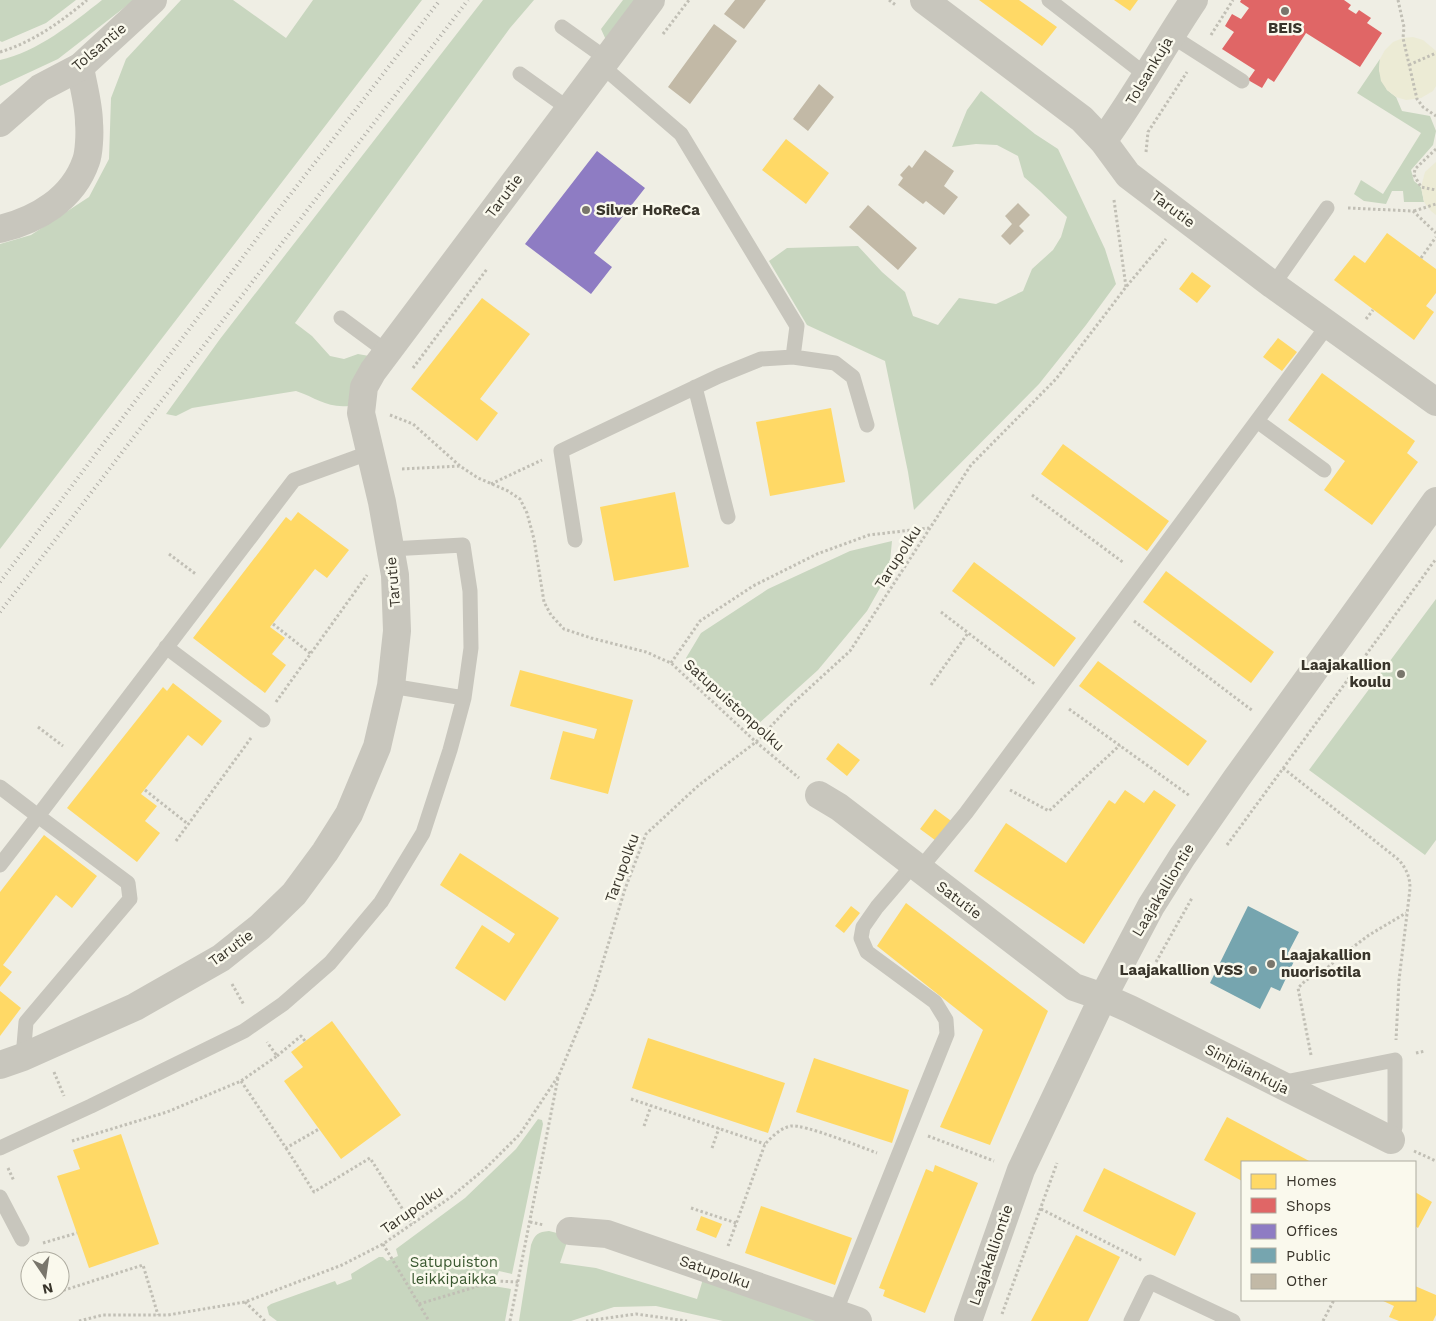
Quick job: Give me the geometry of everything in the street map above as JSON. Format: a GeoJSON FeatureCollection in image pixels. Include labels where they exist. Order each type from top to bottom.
{"type":"FeatureCollection","features":[{"type":"Feature","properties":{"kind":"street","name":"Tolsantie"},"geometry":{"type":"LineString","coordinates":[[0,124],[40,88],[80,67],[153,0]]}},
{"type":"Feature","properties":{"kind":"street","name":"Tarutie"},"geometry":{"type":"LineString","coordinates":[[12,1061],[135,1007],[212,963],[260,927],[294,894],[325,852],[349,814],[377,747],[391,686],[396,631],[395,576],[382,502],[361,413],[364,387],[387,352],[651,0]]}},
{"type":"Feature","properties":{"kind":"street","name":"Tarutie"},"geometry":{"type":"LineString","coordinates":[[924,0],[1082,119],[1103,141],[1128,175],[1273,286],[1436,402]]}},
{"type":"Feature","properties":{"kind":"street","name":"Tolsankuja"},"geometry":{"type":"LineString","coordinates":[[1103,141],[1123,114],[1170,35],[1194,0]]}},
{"type":"Feature","properties":{"kind":"street"},"geometry":{"type":"LineString","coordinates":[[0,229],[14,226],[46,211],[69,192],[87,160],[89,122],[80,67]]}},
{"type":"Feature","properties":{"kind":"street","name":"Tolsantie"},"geometry":{"type":"LineString","coordinates":[[0,96],[40,88]]}},
{"type":"Feature","properties":{"kind":"street","name":"Laajakalliontie"},"geometry":{"type":"LineString","coordinates":[[968,1321],[1021,1170],[1103,997],[1151,906],[1182,857],[1436,501]]}},
{"type":"Feature","properties":{"kind":"street","name":"Satutie"},"geometry":{"type":"LineString","coordinates":[[819,795],[839,807],[916,868],[1074,986],[1103,997]]}},
{"type":"Feature","properties":{"kind":"street","name":"Sinipiiankuja"},"geometry":{"type":"LineString","coordinates":[[1103,997],[1391,1140]]}},
{"type":"Feature","properties":{"kind":"street","name":"Satupolku"},"geometry":{"type":"LineString","coordinates":[[570,1231],[606,1234],[846,1317]]}},
{"type":"Feature","properties":{"kind":"lane"},"geometry":{"type":"LineString","coordinates":[[1049,0],[1146,75]]}},
{"type":"Feature","properties":{"kind":"lane"},"geometry":{"type":"LineString","coordinates":[[562,27],[604,62],[681,134],[797,326],[794,357]]}},
{"type":"Feature","properties":{"kind":"lane"},"geometry":{"type":"LineString","coordinates":[[1170,35],[1242,81]]}},
{"type":"Feature","properties":{"kind":"lane"},"geometry":{"type":"LineString","coordinates":[[520,74],[569,109]]}},
{"type":"Feature","properties":{"kind":"lane"},"geometry":{"type":"LineString","coordinates":[[1273,286],[1328,208]]}},
{"type":"Feature","properties":{"kind":"lane"},"geometry":{"type":"LineString","coordinates":[[341,318],[387,352]]}},
{"type":"Feature","properties":{"kind":"lane"},"geometry":{"type":"LineString","coordinates":[[846,1317],[896,1160],[947,1034],[946,1020],[935,1002],[867,952],[861,938],[863,927],[876,907],[916,868],[966,813],[1328,325]]}},
{"type":"Feature","properties":{"kind":"lane"},"geometry":{"type":"LineString","coordinates":[[576,540],[561,451],[695,387],[761,359],[794,357],[835,363],[852,377],[867,425]]}},
{"type":"Feature","properties":{"kind":"lane"},"geometry":{"type":"LineString","coordinates":[[695,387],[728,517]]}},
{"type":"Feature","properties":{"kind":"lane"},"geometry":{"type":"LineString","coordinates":[[1257,420],[1324,470]]}},
{"type":"Feature","properties":{"kind":"lane"},"geometry":{"type":"LineString","coordinates":[[0,865],[294,480],[371,452]]}},
{"type":"Feature","properties":{"kind":"lane"},"geometry":{"type":"LineString","coordinates":[[0,1148],[244,1031],[283,1004],[330,963],[381,902],[423,832],[450,750],[464,698],[471,638],[470,591],[463,544],[390,549]]}},
{"type":"Feature","properties":{"kind":"lane"},"geometry":{"type":"LineString","coordinates":[[166,647],[263,720]]}},
{"type":"Feature","properties":{"kind":"lane"},"geometry":{"type":"LineString","coordinates":[[391,686],[464,698]]}},
{"type":"Feature","properties":{"kind":"lane"},"geometry":{"type":"LineString","coordinates":[[0,787],[128,883],[130,899],[26,1022],[12,1061]]}},
{"type":"Feature","properties":{"kind":"lane"},"geometry":{"type":"LineString","coordinates":[[1277,1084],[1395,1060],[1395,1127],[1391,1140]]}},
{"type":"Feature","properties":{"kind":"lane"},"geometry":{"type":"LineString","coordinates":[[0,1197],[22,1239]]}},
{"type":"Feature","properties":{"kind":"lane"},"geometry":{"type":"LineString","coordinates":[[1131,1321],[1150,1282],[1233,1321]]}},
{"type":"Feature","properties":{"kind":"path"},"geometry":{"type":"LineString","coordinates":[[0,52],[28,42],[66,18],[87,0]]}},
{"type":"Feature","properties":{"kind":"path"},"geometry":{"type":"LineString","coordinates":[[1398,0],[1404,27],[1403,38],[1417,99],[1423,107],[1436,116]]}},
{"type":"Feature","properties":{"kind":"path"},"geometry":{"type":"LineString","coordinates":[[1409,65],[1436,54]]}},
{"type":"Feature","properties":{"kind":"path"},"geometry":{"type":"LineString","coordinates":[[1436,149],[1415,169],[1414,175],[1421,187],[1436,190]]}},
{"type":"Feature","properties":{"kind":"path"},"geometry":{"type":"LineString","coordinates":[[1114,194],[1126,287]]}},
{"type":"Feature","properties":{"kind":"path"},"geometry":{"type":"LineString","coordinates":[[1328,208],[1413,211],[1436,204]]}},
{"type":"Feature","properties":{"kind":"path"},"geometry":{"type":"LineString","coordinates":[[1413,211],[1436,233]]}},
{"type":"Feature","properties":{"kind":"path","name":"Tarupolku"},"geometry":{"type":"LineString","coordinates":[[79,1321],[103,1315],[168,1315],[245,1302],[342,1265],[383,1244],[451,1197],[487,1167],[520,1134],[559,1075],[594,991],[625,889],[646,834],[699,785],[756,742],[792,704],[850,651],[971,465],[1056,379],[1126,287],[1170,235]]}},
{"type":"Feature","properties":{"kind":"path"},"geometry":{"type":"LineString","coordinates":[[1421,258],[1436,237]]}},
{"type":"Feature","properties":{"kind":"path","name":"Satupuistonpolku"},"geometry":{"type":"LineString","coordinates":[[361,413],[385,413],[413,424],[460,466],[478,478],[508,491],[520,499],[527,513],[534,539],[544,602],[551,615],[564,629],[646,652],[671,663],[756,742],[819,795]]}},
{"type":"Feature","properties":{"kind":"path"},"geometry":{"type":"LineString","coordinates":[[491,484],[561,451]]}},
{"type":"Feature","properties":{"kind":"path"},"geometry":{"type":"LineString","coordinates":[[394,470],[460,466]]}},
{"type":"Feature","properties":{"kind":"path"},"geometry":{"type":"LineString","coordinates":[[1032,495],[1142,576]]}},
{"type":"Feature","properties":{"kind":"path"},"geometry":{"type":"LineString","coordinates":[[671,663],[700,621],[753,586],[817,554],[869,535],[930,528]]}},
{"type":"Feature","properties":{"kind":"path"},"geometry":{"type":"LineString","coordinates":[[176,841],[377,562],[390,549]]}},
{"type":"Feature","properties":{"kind":"path"},"geometry":{"type":"LineString","coordinates":[[169,554],[212,587]]}},
{"type":"Feature","properties":{"kind":"path"},"geometry":{"type":"LineString","coordinates":[[1226,847],[1436,559]]}},
{"type":"Feature","properties":{"kind":"path"},"geometry":{"type":"LineString","coordinates":[[1118,609],[1258,715]]}},
{"type":"Feature","properties":{"kind":"path"},"geometry":{"type":"LineString","coordinates":[[273,624],[311,654]]}},
{"type":"Feature","properties":{"kind":"path"},"geometry":{"type":"LineString","coordinates":[[931,684],[968,633]]}},
{"type":"Feature","properties":{"kind":"path"},"geometry":{"type":"LineString","coordinates":[[38,727],[81,759]]}},
{"type":"Feature","properties":{"kind":"path"},"geometry":{"type":"LineString","coordinates":[[991,779],[1049,811],[1120,745]]}},
{"type":"Feature","properties":{"kind":"path"},"geometry":{"type":"LineString","coordinates":[[1283,768],[1399,860],[1407,870],[1410,880],[1409,900],[1399,980],[1395,1060],[1425,1051]]}},
{"type":"Feature","properties":{"kind":"path"},"geometry":{"type":"LineString","coordinates":[[145,790],[188,824]]}},
{"type":"Feature","properties":{"kind":"path"},"geometry":{"type":"LineString","coordinates":[[1154,965],[1194,895]]}},
{"type":"Feature","properties":{"kind":"path"},"geometry":{"type":"LineString","coordinates":[[1315,1076],[1298,988],[1306,980],[1320,974],[1362,940],[1406,912]]}},
{"type":"Feature","properties":{"kind":"path"},"geometry":{"type":"LineString","coordinates":[[231,983],[277,1056]]}},
{"type":"Feature","properties":{"kind":"path"},"geometry":{"type":"LineString","coordinates":[[68,1142],[167,1112],[241,1081],[277,1056],[301,1036],[305,1041]]}},
{"type":"Feature","properties":{"kind":"path"},"geometry":{"type":"LineString","coordinates":[[50,1065],[72,1114]]}},
{"type":"Feature","properties":{"kind":"path"},"geometry":{"type":"LineString","coordinates":[[510,1321],[559,1075]]}},
{"type":"Feature","properties":{"kind":"path"},"geometry":{"type":"LineString","coordinates":[[241,1081],[314,1192],[370,1158],[412,1224]]}},
{"type":"Feature","properties":{"kind":"path"},"geometry":{"type":"LineString","coordinates":[[631,1099],[765,1144]]}},
{"type":"Feature","properties":{"kind":"path"},"geometry":{"type":"LineString","coordinates":[[644,1126],[651,1106]]}},
{"type":"Feature","properties":{"kind":"path"},"geometry":{"type":"LineString","coordinates":[[718,1272],[765,1144],[778,1132],[791,1126],[810,1129],[896,1160]]}},
{"type":"Feature","properties":{"kind":"path"},"geometry":{"type":"LineString","coordinates":[[712,1148],[719,1128]]}},
{"type":"Feature","properties":{"kind":"path"},"geometry":{"type":"LineString","coordinates":[[909,1128],[1002,1164]]}},
{"type":"Feature","properties":{"kind":"path"},"geometry":{"type":"LineString","coordinates":[[286,1148],[319,1129]]}},
{"type":"Feature","properties":{"kind":"path"},"geometry":{"type":"LineString","coordinates":[[1000,1321],[1042,1209],[1060,1154]]}},
{"type":"Feature","properties":{"kind":"path"},"geometry":{"type":"LineString","coordinates":[[15,1184],[7,1166],[16,1163]]}},
{"type":"Feature","properties":{"kind":"path"},"geometry":{"type":"LineString","coordinates":[[691,1208],[736,1223]]}},
{"type":"Feature","properties":{"kind":"path"},"geometry":{"type":"LineString","coordinates":[[1042,1209],[1145,1262]]}},
{"type":"Feature","properties":{"kind":"path"},"geometry":{"type":"LineString","coordinates":[[40,1235],[44,1243],[77,1233]]}},
{"type":"Feature","properties":{"kind":"path"},"geometry":{"type":"LineString","coordinates":[[383,1244],[429,1321]]}},
{"type":"Feature","properties":{"kind":"path"},"geometry":{"type":"LineString","coordinates":[[70,1288],[143,1266],[158,1315]]}},
{"type":"Feature","properties":{"kind":"path"},"geometry":{"type":"LineString","coordinates":[[419,1304],[495,1281],[518,1282]]}},
{"type":"Feature","properties":{"kind":"path"},"geometry":{"type":"LineString","coordinates":[[1323,1321],[1333,1301]]}},
{"type":"Feature","properties":{"kind":"path"},"geometry":{"type":"LineString","coordinates":[[245,1302],[265,1321]]}},
{"type":"Feature","properties":{"kind":"path"},"geometry":{"type":"LineString","coordinates":[[586,1321],[636,1314],[688,1321]]}},
{"type":"Feature","properties":{"kind":"green space"},"geometry":{"type":"Polygon","coordinates":[[[0,0],[76,0],[46,23],[2,42],[0,41],[0,0]]]}},
{"type":"Feature","properties":{"kind":"green space"},"geometry":{"type":"Polygon","coordinates":[[[102,0],[134,0],[58,59],[0,86],[0,60],[41,44],[102,0]]]}},
{"type":"Feature","properties":{"kind":"green space"},"geometry":{"type":"Polygon","coordinates":[[[181,0],[233,0],[286,38],[313,0],[422,0],[0,549],[0,244],[31,235],[89,197],[109,159],[111,98],[126,59],[181,0]]]}},
{"type":"Feature","properties":{"kind":"green space"},"geometry":{"type":"Polygon","coordinates":[[[483,0],[534,0],[510,28],[295,323],[312,336],[330,356],[344,359],[358,354],[369,356],[349,406],[328,404],[296,391],[192,408],[176,416],[166,414],[220,339],[483,0]]]}},
{"type":"Feature","properties":{"kind":"green space"},"geometry":{"type":"Polygon","coordinates":[[[623,0],[636,0],[606,40],[601,29],[623,0]]]}},
{"type":"Feature","properties":{"kind":"green space"},"geometry":{"type":"Polygon","coordinates":[[[1380,59],[1379,70],[1387,90],[1396,97],[1402,111],[1430,116],[1436,131],[1433,145],[1411,170],[1414,181],[1421,187],[1424,202],[1404,202],[1403,191],[1392,191],[1386,204],[1364,201],[1354,194],[1361,180],[1383,194],[1421,133],[1357,93],[1380,59]]]}},
{"type":"Feature","properties":{"kind":"green space"},"geometry":{"type":"Polygon","coordinates":[[[981,91],[1035,134],[1058,149],[1105,249],[1116,284],[1039,384],[914,510],[885,361],[807,325],[769,261],[787,248],[858,246],[882,272],[905,292],[913,316],[938,325],[959,298],[996,304],[1023,291],[1032,269],[1053,250],[1061,237],[1067,217],[1024,177],[1018,156],[997,145],[976,144],[952,147],[967,110],[981,91]]]}},
{"type":"Feature","properties":{"kind":"green space"},"geometry":{"type":"Polygon","coordinates":[[[892,541],[889,572],[867,611],[818,670],[757,725],[719,696],[686,658],[701,633],[768,589],[850,551],[892,541]]]}},
{"type":"Feature","properties":{"kind":"green space","name":"Laajakallion koulu"},"geometry":{"type":"Polygon","coordinates":[[[1436,599],[1436,840],[1425,855],[1309,770],[1436,599]]]}},
{"type":"Feature","properties":{"kind":"green space","name":"Satupuiston leikkipaikka"},"geometry":{"type":"Polygon","coordinates":[[[538,1119],[542,1120],[543,1124],[512,1274],[499,1271],[493,1286],[511,1289],[505,1321],[277,1321],[269,1315],[267,1307],[271,1304],[335,1281],[337,1285],[352,1279],[351,1274],[379,1257],[383,1257],[387,1261],[398,1256],[396,1249],[465,1198],[516,1149],[538,1119]]]}},
{"type":"Feature","properties":{"kind":"green space"},"geometry":{"type":"Polygon","coordinates":[[[549,1231],[569,1236],[560,1263],[596,1268],[697,1299],[703,1279],[818,1321],[723,1321],[656,1306],[614,1307],[571,1321],[519,1321],[531,1245],[537,1234],[549,1231]]]}},
{"type":"Feature","properties":{"kind":"shaded area"},"geometry":{"type":"Polygon","coordinates":[[[1413,37],[1423,40],[1436,51],[1436,86],[1433,91],[1421,98],[1406,100],[1396,97],[1387,90],[1381,81],[1380,59],[1393,42],[1413,37]]]}},
{"type":"Feature","properties":{"kind":"shaded area"},"geometry":{"type":"Polygon","coordinates":[[[1436,162],[1436,215],[1424,202],[1421,187],[1425,172],[1436,162]]]}},
{"type":"Feature","properties":{"kind":"building: Homes"},"geometry":{"type":"Polygon","coordinates":[[[979,0],[1019,0],[1057,27],[1042,46],[979,0]]]}},
{"type":"Feature","properties":{"kind":"building: Homes"},"geometry":{"type":"Polygon","coordinates":[[[1114,0],[1138,0],[1130,11],[1114,0]]]}},
{"type":"Feature","properties":{"kind":"building: Homes"},"geometry":{"type":"Polygon","coordinates":[[[786,139],[829,173],[806,204],[762,170],[786,139]]]}},
{"type":"Feature","properties":{"kind":"building: Homes"},"geometry":{"type":"Polygon","coordinates":[[[1387,233],[1436,269],[1436,293],[1426,306],[1434,312],[1414,340],[1334,280],[1354,255],[1365,263],[1387,233]]]}},
{"type":"Feature","properties":{"kind":"building: Homes"},"geometry":{"type":"Polygon","coordinates":[[[1192,272],[1211,286],[1197,303],[1179,289],[1192,272]]]}},
{"type":"Feature","properties":{"kind":"building: Homes"},"geometry":{"type":"Polygon","coordinates":[[[482,298],[530,334],[480,399],[498,413],[477,441],[411,389],[482,298]]]}},
{"type":"Feature","properties":{"kind":"building: Homes"},"geometry":{"type":"Polygon","coordinates":[[[1278,338],[1297,352],[1282,371],[1263,357],[1278,338]]]}},
{"type":"Feature","properties":{"kind":"building: Homes"},"geometry":{"type":"Polygon","coordinates":[[[1322,373],[1415,441],[1407,453],[1418,462],[1372,525],[1324,490],[1345,461],[1288,420],[1322,373]]]}},
{"type":"Feature","properties":{"kind":"building: Homes"},"geometry":{"type":"Polygon","coordinates":[[[831,408],[845,482],[770,496],[756,422],[831,408]]]}},
{"type":"Feature","properties":{"kind":"building: Homes"},"geometry":{"type":"Polygon","coordinates":[[[1063,444],[1169,521],[1147,551],[1041,474],[1063,444]]]}},
{"type":"Feature","properties":{"kind":"building: Homes"},"geometry":{"type":"Polygon","coordinates":[[[675,492],[689,567],[614,581],[600,507],[675,492]]]}},
{"type":"Feature","properties":{"kind":"building: Homes"},"geometry":{"type":"Polygon","coordinates":[[[298,512],[349,550],[327,578],[315,569],[270,627],[285,638],[272,654],[286,665],[265,693],[193,638],[286,517],[291,521],[298,512]]]}},
{"type":"Feature","properties":{"kind":"building: Homes"},"geometry":{"type":"Polygon","coordinates":[[[974,562],[1076,638],[1054,667],[952,591],[974,562]]]}},
{"type":"Feature","properties":{"kind":"building: Homes"},"geometry":{"type":"Polygon","coordinates":[[[1166,571],[1274,652],[1251,683],[1143,602],[1166,571]]]}},
{"type":"Feature","properties":{"kind":"building: Homes"},"geometry":{"type":"Polygon","coordinates":[[[1098,661],[1207,741],[1188,766],[1079,686],[1098,661]]]}},
{"type":"Feature","properties":{"kind":"building: Homes"},"geometry":{"type":"Polygon","coordinates":[[[520,670],[633,700],[608,794],[550,779],[563,731],[594,739],[597,729],[510,706],[520,670]]]}},
{"type":"Feature","properties":{"kind":"building: Homes"},"geometry":{"type":"Polygon","coordinates":[[[173,683],[222,721],[202,746],[188,735],[141,794],[157,806],[145,821],[160,833],[137,862],[67,808],[163,687],[167,691],[173,683]]]}},
{"type":"Feature","properties":{"kind":"building: Homes"},"geometry":{"type":"Polygon","coordinates":[[[838,743],[860,760],[847,776],[826,759],[838,743]]]}},
{"type":"Feature","properties":{"kind":"building: Homes"},"geometry":{"type":"Polygon","coordinates":[[[1125,790],[1144,803],[1154,790],[1176,805],[1084,944],[974,871],[1006,823],[1066,863],[1109,800],[1115,804],[1125,790]]]}},
{"type":"Feature","properties":{"kind":"building: Homes"},"geometry":{"type":"Polygon","coordinates":[[[935,809],[954,823],[939,843],[920,829],[935,809]]]}},
{"type":"Feature","properties":{"kind":"building: Homes"},"geometry":{"type":"Polygon","coordinates":[[[44,835],[97,876],[72,908],[56,895],[3,965],[12,972],[0,987],[0,892],[44,835]]]}},
{"type":"Feature","properties":{"kind":"building: Homes"},"geometry":{"type":"Polygon","coordinates":[[[460,853],[559,918],[505,1001],[455,968],[482,925],[509,943],[515,934],[440,885],[460,853]]]}},
{"type":"Feature","properties":{"kind":"building: Homes"},"geometry":{"type":"Polygon","coordinates":[[[906,903],[1048,1011],[990,1145],[940,1127],[983,1030],[877,946],[906,903]]]}},
{"type":"Feature","properties":{"kind":"building: Homes"},"geometry":{"type":"Polygon","coordinates":[[[851,906],[860,913],[844,933],[835,926],[851,906]]]}},
{"type":"Feature","properties":{"kind":"building: Homes"},"geometry":{"type":"Polygon","coordinates":[[[0,991],[21,1008],[0,1036],[0,991]]]}},
{"type":"Feature","properties":{"kind":"building: Homes"},"geometry":{"type":"Polygon","coordinates":[[[332,1021],[401,1115],[341,1159],[284,1081],[303,1067],[291,1052],[332,1021]]]}},
{"type":"Feature","properties":{"kind":"building: Homes"},"geometry":{"type":"Polygon","coordinates":[[[648,1038],[785,1083],[768,1133],[632,1088],[648,1038]]]}},
{"type":"Feature","properties":{"kind":"building: Homes"},"geometry":{"type":"Polygon","coordinates":[[[814,1058],[909,1090],[892,1143],[796,1112],[814,1058]]]}},
{"type":"Feature","properties":{"kind":"building: Homes"},"geometry":{"type":"Polygon","coordinates":[[[1227,1117],[1309,1161],[1241,1161],[1241,1180],[1204,1160],[1227,1117]]]}},
{"type":"Feature","properties":{"kind":"building: Homes"},"geometry":{"type":"Polygon","coordinates":[[[121,1134],[159,1244],[89,1268],[57,1176],[80,1169],[73,1150],[121,1134]]]}},
{"type":"Feature","properties":{"kind":"building: Homes"},"geometry":{"type":"Polygon","coordinates":[[[935,1165],[978,1183],[925,1313],[883,1296],[885,1290],[879,1288],[926,1169],[933,1172],[935,1165]]]}},
{"type":"Feature","properties":{"kind":"building: Homes"},"geometry":{"type":"Polygon","coordinates":[[[1104,1168],[1196,1213],[1175,1256],[1083,1211],[1104,1168]]]}},
{"type":"Feature","properties":{"kind":"building: Homes"},"geometry":{"type":"Polygon","coordinates":[[[1416,1193],[1432,1202],[1418,1228],[1416,1227],[1416,1193]]]}},
{"type":"Feature","properties":{"kind":"building: Homes"},"geometry":{"type":"Polygon","coordinates":[[[761,1206],[852,1238],[835,1285],[745,1253],[761,1206]]]}},
{"type":"Feature","properties":{"kind":"building: Homes"},"geometry":{"type":"Polygon","coordinates":[[[701,1216],[722,1224],[716,1238],[696,1230],[701,1216]]]}},
{"type":"Feature","properties":{"kind":"building: Homes"},"geometry":{"type":"Polygon","coordinates":[[[1076,1235],[1120,1257],[1088,1321],[1031,1321],[1076,1235]]]}},
{"type":"Feature","properties":{"kind":"building: Homes"},"geometry":{"type":"Polygon","coordinates":[[[1416,1286],[1436,1295],[1436,1315],[1433,1321],[1399,1321],[1389,1317],[1394,1306],[1383,1301],[1416,1301],[1416,1286]]]}},
{"type":"Feature","properties":{"kind":"building: Shops"},"geometry":{"type":"Polygon","coordinates":[[[1241,0],[1344,0],[1351,5],[1348,9],[1356,14],[1359,10],[1371,18],[1367,23],[1382,33],[1360,67],[1306,33],[1274,82],[1268,78],[1262,88],[1248,80],[1255,70],[1222,49],[1234,32],[1225,26],[1232,14],[1241,19],[1249,8],[1240,2],[1241,0]]]}},
{"type":"Feature","properties":{"kind":"building: Offices"},"geometry":{"type":"Polygon","coordinates":[[[597,151],[645,188],[594,253],[612,267],[591,294],[525,244],[597,151]]]}},
{"type":"Feature","properties":{"kind":"building: Public","name":"Laajakallion VSS"},"geometry":{"type":"Polygon","coordinates":[[[1248,906],[1299,932],[1288,953],[1296,957],[1280,991],[1271,987],[1260,1009],[1210,983],[1248,906]]]}},
{"type":"Feature","properties":{"kind":"building: Other"},"geometry":{"type":"Polygon","coordinates":[[[735,0],[766,0],[744,29],[724,14],[735,0]]]}},
{"type":"Feature","properties":{"kind":"building: Other"},"geometry":{"type":"Polygon","coordinates":[[[714,24],[737,41],[690,104],[668,87],[714,24]]]}},
{"type":"Feature","properties":{"kind":"building: Other"},"geometry":{"type":"Polygon","coordinates":[[[819,84],[834,97],[808,131],[793,119],[819,84]]]}},
{"type":"Feature","properties":{"kind":"building: Other"},"geometry":{"type":"Polygon","coordinates":[[[925,150],[954,171],[944,186],[958,197],[944,215],[926,201],[923,204],[898,185],[903,178],[900,175],[909,165],[912,168],[925,150]]]}},
{"type":"Feature","properties":{"kind":"building: Other"},"geometry":{"type":"Polygon","coordinates":[[[1018,203],[1030,215],[1019,226],[1024,231],[1010,245],[1001,236],[1012,224],[1005,216],[1018,203]]]}},
{"type":"Feature","properties":{"kind":"building: Other"},"geometry":{"type":"Polygon","coordinates":[[[868,205],[917,248],[898,270],[849,227],[868,205]]]}},
{"type":"Feature","properties":{"kind":"railway"},"geometry":{"type":"LineString","coordinates":[[0,582],[270,221],[440,0]]}},
{"type":"Feature","properties":{"kind":"railway"},"geometry":{"type":"LineString","coordinates":[[0,612],[468,0]]}},
{"type":"Feature","properties":{"kind":"place","name":"BEIS"},"geometry":{"type":"Point","coordinates":[1285,11]}},
{"type":"Feature","properties":{"kind":"place","name":"Silver HoReCa"},"geometry":{"type":"Point","coordinates":[586,210]}},
{"type":"Feature","properties":{"kind":"place","name":"Laajakallion koulu"},"geometry":{"type":"Point","coordinates":[1401,674]}},
{"type":"Feature","properties":{"kind":"place","name":"Laajakallion nuorisotila"},"geometry":{"type":"Point","coordinates":[1271,964]}},
{"type":"Feature","properties":{"kind":"place","name":"Laajakallion VSS"},"geometry":{"type":"Point","coordinates":[1253,970]}}]}
